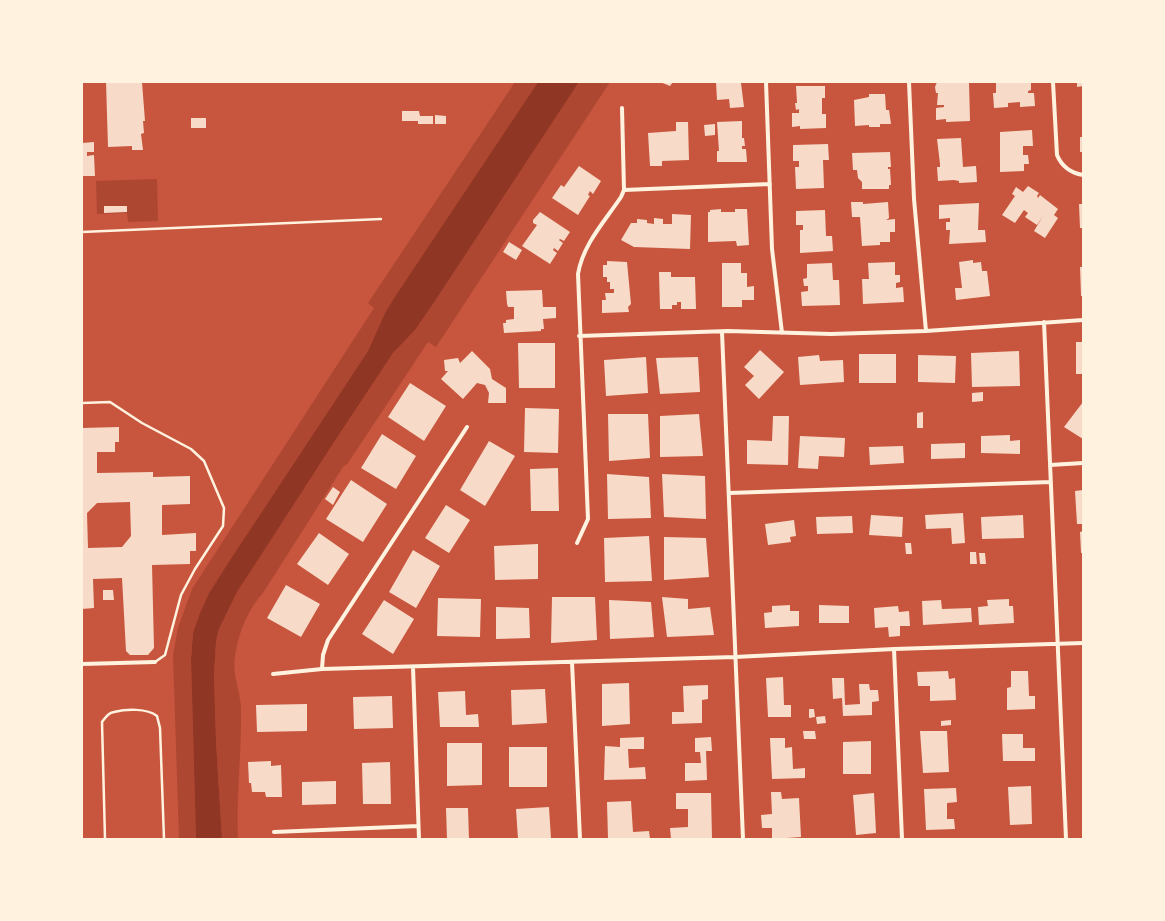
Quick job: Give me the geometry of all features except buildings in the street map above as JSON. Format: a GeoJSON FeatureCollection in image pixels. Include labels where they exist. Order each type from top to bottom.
{"type":"FeatureCollection","features":[{"type":"Feature","properties":{"kind":"street"},"geometry":{"type":"LineString","coordinates":[[766,82],[772,255],[782,333]]}},
{"type":"Feature","properties":{"kind":"street"},"geometry":{"type":"LineString","coordinates":[[909,82],[914,198],[926,331]]}},
{"type":"Feature","properties":{"kind":"street"},"geometry":{"type":"LineString","coordinates":[[1053,82],[1056,144],[1058,155],[1062,165],[1072,172],[1083,175]]}},
{"type":"Feature","properties":{"kind":"street"},"geometry":{"type":"LineString","coordinates":[[577,543],[588,519],[579,336],[578,282],[580,261],[586,248],[621,197],[624,190],[622,108]]}},
{"type":"Feature","properties":{"kind":"street"},"geometry":{"type":"LineString","coordinates":[[624,190],[770,184]]}},
{"type":"Feature","properties":{"kind":"street"},"geometry":{"type":"LineString","coordinates":[[579,336],[722,332],[782,333],[926,331],[1083,320]]}},
{"type":"Feature","properties":{"kind":"street"},"geometry":{"type":"LineString","coordinates":[[1044,322],[1066,839]]}},
{"type":"Feature","properties":{"kind":"street"},"geometry":{"type":"LineString","coordinates":[[722,332],[742,839]]}},
{"type":"Feature","properties":{"kind":"street"},"geometry":{"type":"LineString","coordinates":[[322,669],[323,655],[328,640],[467,428]]}},
{"type":"Feature","properties":{"kind":"street"},"geometry":{"type":"LineString","coordinates":[[1050,465],[1083,463]]}},
{"type":"Feature","properties":{"kind":"street"},"geometry":{"type":"LineString","coordinates":[[729,493],[1051,482]]}},
{"type":"Feature","properties":{"kind":"street"},"geometry":{"type":"LineString","coordinates":[[272,674],[322,669],[735,657],[894,649],[1083,643]]}},
{"type":"Feature","properties":{"kind":"street"},"geometry":{"type":"LineString","coordinates":[[894,649],[902,839]]}},
{"type":"Feature","properties":{"kind":"street"},"geometry":{"type":"LineString","coordinates":[[82,664],[155,662]]}},
{"type":"Feature","properties":{"kind":"street"},"geometry":{"type":"LineString","coordinates":[[572,662],[580,839]]}},
{"type":"Feature","properties":{"kind":"street"},"geometry":{"type":"LineString","coordinates":[[413,667],[419,839]]}},
{"type":"Feature","properties":{"kind":"street"},"geometry":{"type":"LineString","coordinates":[[274,832],[418,826]]}},
{"type":"Feature","properties":{"kind":"lane"},"geometry":{"type":"LineString","coordinates":[[82,232],[381,219]]}},
{"type":"Feature","properties":{"kind":"lane"},"geometry":{"type":"LineString","coordinates":[[82,403],[110,402],[142,423],[191,449],[204,461],[224,508],[223,526],[195,569],[182,595],[165,655],[155,662]]}},
{"type":"Feature","properties":{"kind":"lane"},"geometry":{"type":"LineString","coordinates":[[105,839],[102,722],[107,715],[114,712],[146,710],[157,716],[160,728],[164,839]]}},
{"type":"Feature","properties":{"kind":"shaded area"},"geometry":{"type":"Polygon","coordinates":[[[515,82],[538,82],[394,298],[385,313],[368,351],[230,560],[209,593],[200,613],[193,633],[191,660],[196,839],[179,839],[173,655],[178,628],[192,589],[374,308],[368,303],[515,82]]]}},
{"type":"Feature","properties":{"kind":"shaded area"},"geometry":{"type":"Polygon","coordinates":[[[538,82],[579,82],[433,304],[415,330],[393,353],[333,444],[237,592],[219,629],[216,641],[214,675],[216,742],[222,839],[196,839],[191,660],[193,633],[209,593],[368,351],[385,313],[394,298],[538,82]]]}},
{"type":"Feature","properties":{"kind":"shaded area"},"geometry":{"type":"Polygon","coordinates":[[[579,82],[610,82],[436,347],[428,342],[348,463],[343,467],[244,622],[236,648],[234,663],[241,707],[238,839],[222,839],[216,742],[214,675],[216,641],[219,629],[237,592],[393,353],[415,330],[433,304],[579,82]]]}},
{"type":"Feature","properties":{"kind":"shaded area"},"geometry":{"type":"Polygon","coordinates":[[[157,179],[158,221],[128,222],[127,213],[97,214],[96,181],[157,179]]]}}]}
